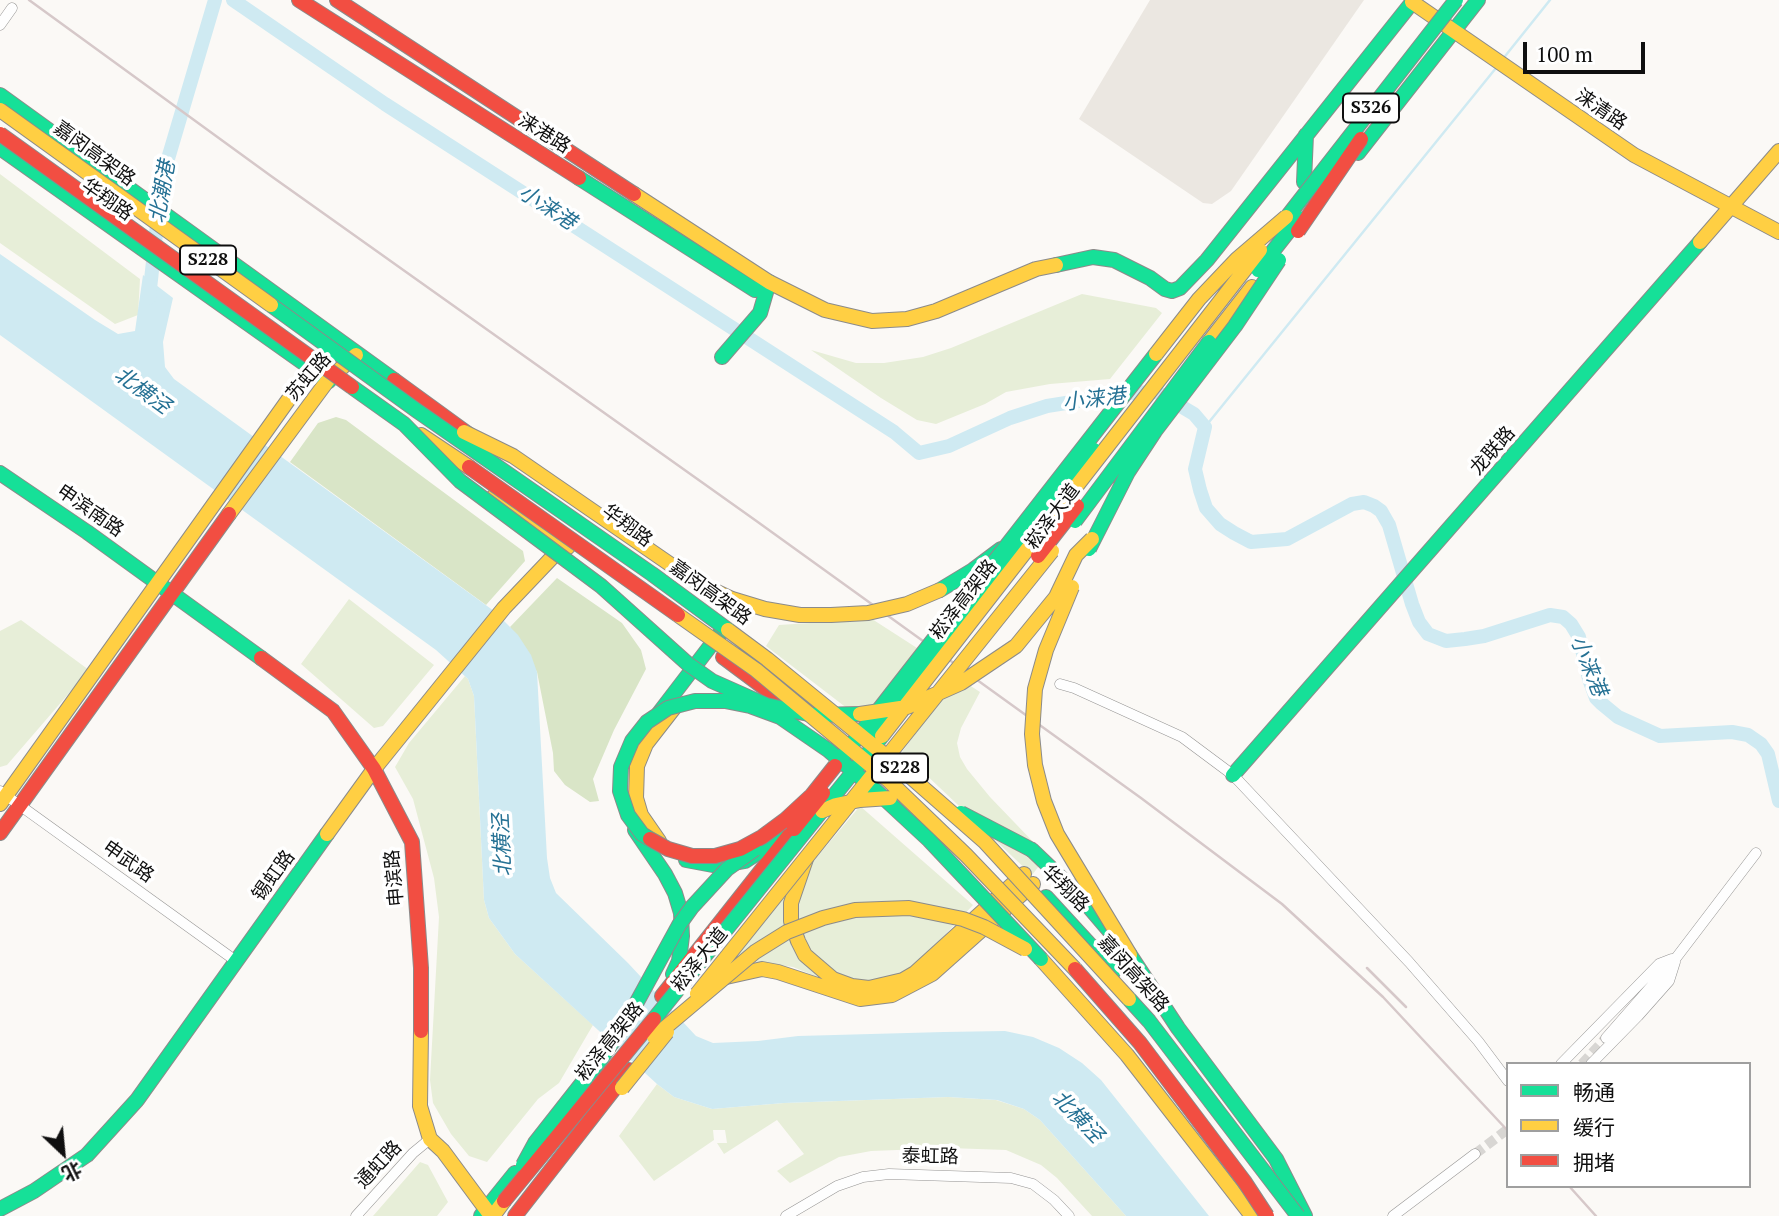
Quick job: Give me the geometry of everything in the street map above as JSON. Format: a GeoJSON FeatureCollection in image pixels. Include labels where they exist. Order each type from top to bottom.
{"type":"FeatureCollection","features":[{"type":"Feature","properties":{"kind":"main road","name":"涞港路"},"geometry":{"type":"LineString","coordinates":[[299,0],[755,290],[769,282]]}},
{"type":"Feature","properties":{"kind":"main road"},"geometry":{"type":"LineString","coordinates":[[337,0],[769,282],[825,310],[872,321],[907,319],[936,311],[1036,269],[1093,257],[1114,260],[1172,291],[1191,279],[1413,1]]}},
{"type":"Feature","properties":{"kind":"main road","name":"崧泽大道"},"geometry":{"type":"LineString","coordinates":[[488,1214],[601,1069],[932,660],[1446,0]]}},
{"type":"Feature","properties":{"kind":"main road","name":"崧泽高架路"},"geometry":{"type":"LineString","coordinates":[[488,1214],[504,1201],[703,959],[938,666],[1456,0]]}},
{"type":"Feature","properties":{"kind":"main road","name":"崧泽高架路"},"geometry":{"type":"LineString","coordinates":[[515,1216],[654,1037],[1041,553],[1469,0]]}},
{"type":"Feature","properties":{"kind":"main road","name":"崧泽大道"},"geometry":{"type":"LineString","coordinates":[[522,1216],[1063,537],[1209,342],[1478,0]]}},
{"type":"Feature","properties":{"kind":"main road","name":"涞清路"},"geometry":{"type":"LineString","coordinates":[[1413,1],[1453,32],[1634,155],[1779,232]]}},
{"type":"Feature","properties":{"kind":"main road","name":"华翔路"},"geometry":{"type":"LineString","coordinates":[[0,95],[554,495],[730,627],[899,760],[1029,879],[1079,930],[1174,1041],[1268,1165],[1302,1216]]}},
{"type":"Feature","properties":{"kind":"main road","name":"嘉闵高架路"},"geometry":{"type":"LineString","coordinates":[[0,110],[416,410],[652,574],[767,659],[897,765],[985,842],[1149,1021],[1302,1216]]}},
{"type":"Feature","properties":{"kind":"main road"},"geometry":{"type":"LineString","coordinates":[[1302,1216],[1276,1159],[1178,1028],[1057,834],[1044,801],[1033,745],[1035,689],[1063,605],[1082,569],[1092,539],[1128,472],[1155,431],[1235,326],[1374,121]]}},
{"type":"Feature","properties":{"kind":"main road","name":"嘉闵高架路"},"geometry":{"type":"LineString","coordinates":[[0,134],[404,424],[583,546],[756,670],[887,779],[966,855],[1058,950],[1140,1043],[1244,1181],[1267,1216]]}},
{"type":"Feature","properties":{"kind":"main road"},"geometry":{"type":"LineString","coordinates":[[1304,182],[1306,135]]}},
{"type":"Feature","properties":{"kind":"main road","name":"华翔路"},"geometry":{"type":"LineString","coordinates":[[0,148],[714,649],[814,726],[1003,902],[1143,1055],[1240,1186],[1258,1216]]}},
{"type":"Feature","properties":{"kind":"main road","name":"龙联路"},"geometry":{"type":"LineString","coordinates":[[1233,775],[1779,151]]}},
{"type":"Feature","properties":{"kind":"main road"},"geometry":{"type":"LineString","coordinates":[[1252,1216],[1127,1055],[1041,959],[929,841],[874,789],[846,766],[837,758],[828,750],[780,718],[750,706],[724,701],[695,701],[668,708],[647,722],[632,741],[621,767],[620,791],[628,815],[642,834],[668,849],[692,856],[715,856],[740,849],[762,837],[811,795],[838,762],[846,751],[916,663],[1199,299],[1237,259],[1286,217]]}},
{"type":"Feature","properties":{"kind":"main road"},"geometry":{"type":"LineString","coordinates":[[722,357],[760,313],[769,282]]}},
{"type":"Feature","properties":{"kind":"main road","name":"苏虹路"},"geometry":{"type":"LineString","coordinates":[[2,797],[311,368],[357,354]]}},
{"type":"Feature","properties":{"kind":"main road","name":"苏虹路"},"geometry":{"type":"LineString","coordinates":[[0,833],[278,446],[328,380],[357,354]]}},
{"type":"Feature","properties":{"kind":"main road"},"geometry":{"type":"LineString","coordinates":[[416,410],[513,456],[702,585],[732,599],[765,609],[800,615],[831,615],[868,613],[907,604],[940,590],[1007,545]]}},
{"type":"Feature","properties":{"kind":"main road"},"geometry":{"type":"LineString","coordinates":[[404,424],[460,481],[601,586],[688,664],[712,681],[739,694],[793,712],[838,716],[907,708],[961,683],[1016,646],[1056,597],[1076,555],[1092,539]]}},
{"type":"Feature","properties":{"kind":"main road","name":"申滨南路"},"geometry":{"type":"LineString","coordinates":[[0,473],[156,583]]}},
{"type":"Feature","properties":{"kind":"main road","name":"锡虹路"},"geometry":{"type":"LineString","coordinates":[[0,1209],[34,1191],[87,1155],[137,1100],[374,769],[504,608],[564,545]]}},
{"type":"Feature","properties":{"kind":"main road","name":"申滨路"},"geometry":{"type":"LineString","coordinates":[[156,583],[333,711],[374,769],[412,842],[421,968],[420,1106],[430,1139],[443,1151],[488,1214]]}},
{"type":"Feature","properties":{"kind":"main road"},"geometry":{"type":"LineString","coordinates":[[730,627],[639,740],[625,771],[641,816],[651,833],[667,851],[699,864],[718,866],[745,861],[794,830]]}},
{"type":"Feature","properties":{"kind":"main road"},"geometry":{"type":"LineString","coordinates":[[630,785],[625,800],[637,835],[664,874],[681,913],[679,961],[665,991]]}},
{"type":"Feature","properties":{"kind":"main road"},"geometry":{"type":"LineString","coordinates":[[504,1201],[535,1143],[601,1059],[645,991],[680,925],[712,884],[737,862],[786,829],[836,805],[889,798],[941,804],[1010,837],[1032,850],[1058,873],[1130,955]]}},
{"type":"Feature","properties":{"kind":"main road"},"geometry":{"type":"LineString","coordinates":[[807,859],[791,903],[792,921],[805,955],[833,979],[869,988],[903,981],[915,973],[1029,879]]}},
{"type":"Feature","properties":{"kind":"main road"},"geometry":{"type":"LineString","coordinates":[[702,989],[730,974],[762,970],[778,972],[860,999],[878,998],[908,988],[932,974],[1003,902]]}},
{"type":"Feature","properties":{"kind":"main road"},"geometry":{"type":"LineString","coordinates":[[654,1037],[755,951],[787,932],[823,918],[855,910],[909,908],[963,919],[1008,938],[1041,959]]}},
{"type":"Feature","properties":{"kind":"street"},"geometry":{"type":"LineString","coordinates":[[0,25],[12,8]]}},
{"type":"Feature","properties":{"kind":"street"},"geometry":{"type":"LineString","coordinates":[[1060,684],[1182,737],[1233,775],[1409,962],[1478,1041],[1506,1078]]}},
{"type":"Feature","properties":{"kind":"street","name":"申武路"},"geometry":{"type":"LineString","coordinates":[[2,797],[20,806],[236,961]]}},
{"type":"Feature","properties":{"kind":"street"},"geometry":{"type":"LineString","coordinates":[[1606,1038],[1676,958],[1756,853]]}},
{"type":"Feature","properties":{"kind":"street"},"geometry":{"type":"LineString","coordinates":[[1563,1062],[1659,964],[1676,958]]}},
{"type":"Feature","properties":{"kind":"street"},"geometry":{"type":"LineString","coordinates":[[1593,1062],[1669,981],[1676,958]]}},
{"type":"Feature","properties":{"kind":"street","name":"通虹路"},"geometry":{"type":"LineString","coordinates":[[356,1216],[413,1153],[430,1139]]}},
{"type":"Feature","properties":{"kind":"street"},"geometry":{"type":"LineString","coordinates":[[1393,1216],[1475,1154]]}},
{"type":"Feature","properties":{"kind":"street","name":"泰虹路"},"geometry":{"type":"LineString","coordinates":[[786,1216],[837,1186],[863,1177],[889,1174],[1011,1178],[1033,1184],[1055,1199],[1069,1216]]}},
{"type":"Feature","properties":{"kind":"green space"},"geometry":{"type":"Polygon","coordinates":[[[0,174],[140,279],[138,315],[115,324],[0,243],[0,174]]]}},
{"type":"Feature","properties":{"kind":"green space"},"geometry":{"type":"Polygon","coordinates":[[[1082,294],[1156,308],[1162,313],[1110,379],[1050,384],[1006,392],[985,404],[936,424],[917,420],[811,350],[856,363],[884,363],[923,357],[1082,294]]]}},
{"type":"Feature","properties":{"kind":"green space"},"geometry":{"type":"Polygon","coordinates":[[[336,417],[346,420],[523,551],[525,561],[486,605],[290,462],[318,423],[336,417]]]}},
{"type":"Feature","properties":{"kind":"green space"},"geometry":{"type":"Polygon","coordinates":[[[557,578],[622,623],[641,650],[646,669],[614,730],[593,779],[599,801],[590,802],[565,785],[554,771],[537,672],[510,627],[557,578]]]}},
{"type":"Feature","properties":{"kind":"green space"},"geometry":{"type":"Polygon","coordinates":[[[349,599],[434,665],[383,726],[374,728],[301,664],[349,599]]]}},
{"type":"Feature","properties":{"kind":"green space"},"geometry":{"type":"Polygon","coordinates":[[[872,619],[917,648],[865,722],[766,646],[779,625],[872,619]]]}},
{"type":"Feature","properties":{"kind":"green space"},"geometry":{"type":"Polygon","coordinates":[[[21,620],[89,670],[7,765],[0,767],[0,631],[21,620]]]}},
{"type":"Feature","properties":{"kind":"green space"},"geometry":{"type":"Polygon","coordinates":[[[465,676],[474,696],[484,900],[489,918],[515,954],[593,1025],[559,1083],[538,1099],[487,1162],[469,1156],[451,1134],[433,1103],[430,1080],[439,917],[434,878],[413,799],[395,767],[409,743],[465,676]]]}},
{"type":"Feature","properties":{"kind":"green space"},"geometry":{"type":"Polygon","coordinates":[[[957,677],[980,692],[961,728],[957,743],[960,757],[990,797],[1039,848],[1039,866],[1032,875],[902,752],[957,677]]]}},
{"type":"Feature","properties":{"kind":"green space"},"geometry":{"type":"Polygon","coordinates":[[[860,806],[973,905],[907,972],[876,980],[825,980],[793,967],[732,958],[860,806]]]}},
{"type":"Feature","properties":{"kind":"green space"},"geometry":{"type":"Polygon","coordinates":[[[657,1084],[674,1097],[712,1109],[784,1103],[948,1097],[996,1100],[1024,1109],[1040,1120],[1126,1216],[1092,1216],[1057,1178],[1041,1165],[1006,1150],[949,1148],[871,1151],[839,1157],[790,1183],[777,1171],[804,1154],[777,1120],[724,1154],[717,1143],[727,1143],[725,1130],[713,1130],[714,1140],[654,1181],[619,1136],[657,1084]]]}},
{"type":"Feature","properties":{"kind":"green space"},"geometry":{"type":"Polygon","coordinates":[[[420,1162],[428,1165],[448,1202],[437,1216],[373,1216],[420,1162]]]}},
{"type":"Feature","properties":{"kind":"shaded area"},"geometry":{"type":"Polygon","coordinates":[[[1150,0],[1364,0],[1231,191],[1212,204],[1203,203],[1079,119],[1150,0]]]}},
{"type":"Feature","properties":{"kind":"water","name":"北横泾"},"geometry":{"type":"Polygon","coordinates":[[[0,254],[118,334],[135,331],[143,275],[173,298],[163,342],[165,367],[174,379],[494,611],[518,635],[531,655],[537,672],[547,858],[556,893],[628,963],[696,1036],[713,1043],[798,1036],[944,1032],[1005,1031],[1033,1037],[1059,1048],[1101,1080],[1209,1216],[1126,1216],[1040,1120],[1024,1109],[997,1100],[948,1097],[784,1103],[712,1109],[674,1097],[657,1084],[515,954],[489,918],[484,900],[474,696],[468,679],[436,650],[0,335],[0,254]]]}},
{"type":"Feature","properties":{"kind":"waterway","name":"北潮港"},"geometry":{"type":"LineString","coordinates":[[149,298],[162,179],[215,0]]}},
{"type":"Feature","properties":{"kind":"waterway","name":"小涞港"},"geometry":{"type":"LineString","coordinates":[[233,0],[385,104],[894,432],[919,453],[949,446],[1010,418],[1047,406],[1129,393],[1157,392],[1194,414],[1205,427],[1195,469],[1206,508],[1220,524],[1251,542],[1287,539],[1352,504],[1364,502],[1374,506],[1381,511],[1389,525],[1412,604],[1419,622],[1428,634],[1446,641],[1465,639],[1484,636],[1550,615],[1563,617],[1579,637],[1589,679],[1596,698],[1601,703],[1618,717],[1660,736],[1732,732],[1748,735],[1761,744],[1768,754],[1779,801]]}},
{"type":"Feature","properties":{"kind":"waterway"},"geometry":{"type":"LineString","coordinates":[[1502,60],[1550,0]]}},
{"type":"Feature","properties":{"kind":"waterway"},"geometry":{"type":"LineString","coordinates":[[1205,427],[1496,68]]}},
{"type":"Feature","properties":{"kind":"tunnel"},"geometry":{"type":"LineString","coordinates":[[1584,1062],[1606,1038]]}},
{"type":"Feature","properties":{"kind":"tunnel"},"geometry":{"type":"LineString","coordinates":[[1475,1154],[1506,1131]]}},
{"type":"Feature","properties":{"kind":"railway"},"geometry":{"type":"LineString","coordinates":[[29,0],[1141,798],[1282,904],[1383,997],[1506,1129]]}},
{"type":"Feature","properties":{"kind":"railway"},"geometry":{"type":"LineString","coordinates":[[1367,968],[1406,1007]]}},
{"type":"Feature","properties":{"kind":"railway"},"geometry":{"type":"LineString","coordinates":[[1571,1188],[1596,1216]]}},
{"type":"Feature","properties":{"kind":"traffic: fast"},"geometry":{"type":"LineString","coordinates":[[1056,265],[1093,257],[1114,260],[1150,278],[1165,289],[1172,291],[1180,288],[1207,260],[1414,0]]}},
{"type":"Feature","properties":{"kind":"traffic: fast"},"geometry":{"type":"LineString","coordinates":[[1280,226],[1456,0]]}},
{"type":"Feature","properties":{"kind":"traffic: fast"},"geometry":{"type":"LineString","coordinates":[[1358,153],[1478,0]]}},
{"type":"Feature","properties":{"kind":"traffic: fast"},"geometry":{"type":"LineString","coordinates":[[0,95],[394,380]]}},
{"type":"Feature","properties":{"kind":"traffic: fast"},"geometry":{"type":"LineString","coordinates":[[1304,182],[1306,135]]}},
{"type":"Feature","properties":{"kind":"traffic: fast"},"geometry":{"type":"LineString","coordinates":[[0,148],[329,381]]}},
{"type":"Feature","properties":{"kind":"traffic: fast"},"geometry":{"type":"LineString","coordinates":[[579,178],[755,290],[769,282]]}},
{"type":"Feature","properties":{"kind":"traffic: fast"},"geometry":{"type":"LineString","coordinates":[[1258,270],[1299,218]]}},
{"type":"Feature","properties":{"kind":"traffic: fast"},"geometry":{"type":"LineString","coordinates":[[1233,775],[1700,242]]}},
{"type":"Feature","properties":{"kind":"traffic: fast"},"geometry":{"type":"LineString","coordinates":[[1089,549],[1128,472],[1155,431],[1235,326],[1279,260]]}},
{"type":"Feature","properties":{"kind":"traffic: fast"},"geometry":{"type":"LineString","coordinates":[[722,357],[760,313],[769,282]]}},
{"type":"Feature","properties":{"kind":"traffic: fast"},"geometry":{"type":"LineString","coordinates":[[271,305],[728,630]]}},
{"type":"Feature","properties":{"kind":"traffic: fast"},"geometry":{"type":"LineString","coordinates":[[1075,521],[1209,342]]}},
{"type":"Feature","properties":{"kind":"traffic: fast"},"geometry":{"type":"LineString","coordinates":[[835,766],[1156,354]]}},
{"type":"Feature","properties":{"kind":"traffic: fast"},"geometry":{"type":"LineString","coordinates":[[352,387],[404,424],[460,481],[601,586],[688,664],[712,681],[766,705],[813,715],[860,714]]}},
{"type":"Feature","properties":{"kind":"traffic: fast"},"geometry":{"type":"LineString","coordinates":[[867,739],[932,660],[1094,450]]}},
{"type":"Feature","properties":{"kind":"traffic: fast"},"geometry":{"type":"LineString","coordinates":[[0,473],[87,532],[261,658]]}},
{"type":"Feature","properties":{"kind":"traffic: fast"},"geometry":{"type":"LineString","coordinates":[[940,590],[1001,549]]}},
{"type":"Feature","properties":{"kind":"traffic: fast"},"geometry":{"type":"LineString","coordinates":[[659,713],[721,632]]}},
{"type":"Feature","properties":{"kind":"traffic: fast"},"geometry":{"type":"LineString","coordinates":[[650,839],[642,834],[628,815],[620,791],[621,767],[632,741],[647,722],[668,708],[695,701],[725,701],[750,706],[780,717],[828,750],[874,789],[929,840],[1041,959]]}},
{"type":"Feature","properties":{"kind":"traffic: fast"},"geometry":{"type":"LineString","coordinates":[[654,1019],[882,736]]}},
{"type":"Feature","properties":{"kind":"traffic: fast"},"geometry":{"type":"LineString","coordinates":[[961,813],[1032,850]]}},
{"type":"Feature","properties":{"kind":"traffic: fast"},"geometry":{"type":"LineString","coordinates":[[635,830],[665,874],[681,913],[679,961],[673,974]]}},
{"type":"Feature","properties":{"kind":"traffic: fast"},"geometry":{"type":"LineString","coordinates":[[0,1209],[34,1191],[87,1155],[137,1100],[327,834]]}},
{"type":"Feature","properties":{"kind":"traffic: fast"},"geometry":{"type":"LineString","coordinates":[[686,860],[718,866],[745,861],[784,836]]}},
{"type":"Feature","properties":{"kind":"traffic: fast"},"geometry":{"type":"LineString","coordinates":[[523,1165],[535,1143],[601,1059],[626,1022],[679,925],[692,907],[727,869],[755,849]]}},
{"type":"Feature","properties":{"kind":"traffic: fast"},"geometry":{"type":"LineString","coordinates":[[1032,850],[1078,894],[1130,955],[1178,1028],[1276,1159],[1305,1216]]}},
{"type":"Feature","properties":{"kind":"traffic: fast"},"geometry":{"type":"LineString","coordinates":[[1046,897],[1114,971]]}},
{"type":"Feature","properties":{"kind":"traffic: fast"},"geometry":{"type":"LineString","coordinates":[[1129,999],[1149,1021],[1298,1216]]}},
{"type":"Feature","properties":{"kind":"traffic: fast"},"geometry":{"type":"LineString","coordinates":[[486,1209],[515,1173]]}},
{"type":"Feature","properties":{"kind":"traffic: fast"},"geometry":{"type":"LineString","coordinates":[[481,1216],[486,1209]]}},
{"type":"Feature","properties":{"kind":"traffic: slow"},"geometry":{"type":"LineString","coordinates":[[1412,2],[1634,155],[1779,232]]}},
{"type":"Feature","properties":{"kind":"traffic: slow"},"geometry":{"type":"LineString","coordinates":[[0,110],[271,305]]}},
{"type":"Feature","properties":{"kind":"traffic: slow"},"geometry":{"type":"LineString","coordinates":[[1700,242],[1779,151]]}},
{"type":"Feature","properties":{"kind":"traffic: slow"},"geometry":{"type":"LineString","coordinates":[[634,194],[769,282],[825,310],[872,321],[907,319],[936,311],[1036,269],[1056,265]]}},
{"type":"Feature","properties":{"kind":"traffic: slow"},"geometry":{"type":"LineString","coordinates":[[1156,354],[1199,299],[1237,259],[1286,217]]}},
{"type":"Feature","properties":{"kind":"traffic: slow"},"geometry":{"type":"LineString","coordinates":[[882,736],[1260,250]]}},
{"type":"Feature","properties":{"kind":"traffic: slow"},"geometry":{"type":"LineString","coordinates":[[1209,342],[1252,287]]}},
{"type":"Feature","properties":{"kind":"traffic: slow"},"geometry":{"type":"LineString","coordinates":[[229,514],[328,380],[356,355]]}},
{"type":"Feature","properties":{"kind":"traffic: slow"},"geometry":{"type":"LineString","coordinates":[[0,804],[311,368],[319,366]]}},
{"type":"Feature","properties":{"kind":"traffic: slow"},"geometry":{"type":"LineString","coordinates":[[464,432],[513,456],[677,569],[732,599],[765,609],[800,615],[831,615],[868,613],[907,604],[940,590]]}},
{"type":"Feature","properties":{"kind":"traffic: slow"},"geometry":{"type":"LineString","coordinates":[[421,435],[469,467]]}},
{"type":"Feature","properties":{"kind":"traffic: slow"},"geometry":{"type":"LineString","coordinates":[[494,496],[568,547]]}},
{"type":"Feature","properties":{"kind":"traffic: slow"},"geometry":{"type":"LineString","coordinates":[[860,714],[907,707],[961,683],[1016,646],[1056,597],[1076,555],[1092,539]]}},
{"type":"Feature","properties":{"kind":"traffic: slow"},"geometry":{"type":"LineString","coordinates":[[327,834],[374,769],[504,608],[563,546]]}},
{"type":"Feature","properties":{"kind":"traffic: slow"},"geometry":{"type":"LineString","coordinates":[[697,994],[1052,551]]}},
{"type":"Feature","properties":{"kind":"traffic: slow"},"geometry":{"type":"LineString","coordinates":[[1072,587],[1046,650],[1035,689],[1032,734],[1035,765],[1044,801],[1057,834],[1130,955]]}},
{"type":"Feature","properties":{"kind":"traffic: slow"},"geometry":{"type":"LineString","coordinates":[[678,615],[756,670],[887,779],[966,855],[1075,969]]}},
{"type":"Feature","properties":{"kind":"traffic: slow"},"geometry":{"type":"LineString","coordinates":[[728,630],[897,765],[985,842],[1129,999]]}},
{"type":"Feature","properties":{"kind":"traffic: slow"},"geometry":{"type":"LineString","coordinates":[[659,841],[641,815],[636,798],[637,766],[646,744],[674,708]]}},
{"type":"Feature","properties":{"kind":"traffic: slow"},"geometry":{"type":"LineString","coordinates":[[822,811],[860,800],[890,798]]}},
{"type":"Feature","properties":{"kind":"traffic: slow"},"geometry":{"type":"LineString","coordinates":[[806,859],[791,903],[791,921],[798,941],[805,955],[833,979],[852,986],[869,988],[903,980],[915,973],[1024,874]]}},
{"type":"Feature","properties":{"kind":"traffic: slow"},"geometry":{"type":"LineString","coordinates":[[726,977],[762,969],[860,999],[892,995],[932,974],[1033,884]]}},
{"type":"Feature","properties":{"kind":"traffic: slow"},"geometry":{"type":"LineString","coordinates":[[654,1037],[755,952],[787,932],[823,918],[855,910],[909,908],[963,919],[1025,949]]}},
{"type":"Feature","properties":{"kind":"traffic: slow"},"geometry":{"type":"LineString","coordinates":[[1041,959],[1127,1055],[1252,1216]]}},
{"type":"Feature","properties":{"kind":"traffic: slow"},"geometry":{"type":"LineString","coordinates":[[421,1031],[420,1106],[430,1139],[443,1151],[491,1216]]}},
{"type":"Feature","properties":{"kind":"traffic: slow"},"geometry":{"type":"LineString","coordinates":[[622,1088],[667,1032]]}},
{"type":"Feature","properties":{"kind":"traffic: slow"},"geometry":{"type":"LineString","coordinates":[[493,1216],[504,1201]]}},
{"type":"Feature","properties":{"kind":"traffic: jam"},"geometry":{"type":"LineString","coordinates":[[299,0],[579,178]]}},
{"type":"Feature","properties":{"kind":"traffic: jam"},"geometry":{"type":"LineString","coordinates":[[337,0],[634,194]]}},
{"type":"Feature","properties":{"kind":"traffic: jam"},"geometry":{"type":"LineString","coordinates":[[0,134],[352,387]]}},
{"type":"Feature","properties":{"kind":"traffic: jam"},"geometry":{"type":"LineString","coordinates":[[1298,231],[1361,139]]}},
{"type":"Feature","properties":{"kind":"traffic: jam"},"geometry":{"type":"LineString","coordinates":[[394,380],[475,439]]}},
{"type":"Feature","properties":{"kind":"traffic: jam"},"geometry":{"type":"LineString","coordinates":[[469,467],[678,615]]}},
{"type":"Feature","properties":{"kind":"traffic: jam"},"geometry":{"type":"LineString","coordinates":[[1038,556],[1077,506]]}},
{"type":"Feature","properties":{"kind":"traffic: jam"},"geometry":{"type":"LineString","coordinates":[[0,833],[229,514]]}},
{"type":"Feature","properties":{"kind":"traffic: jam"},"geometry":{"type":"LineString","coordinates":[[723,657],[778,698]]}},
{"type":"Feature","properties":{"kind":"traffic: jam"},"geometry":{"type":"LineString","coordinates":[[261,658],[333,711],[374,769],[412,842],[421,968],[421,1031]]}},
{"type":"Feature","properties":{"kind":"traffic: jam"},"geometry":{"type":"LineString","coordinates":[[650,839],[668,849],[692,856],[715,856],[740,849],[785,820],[812,795],[835,766]]}},
{"type":"Feature","properties":{"kind":"traffic: jam"},"geometry":{"type":"LineString","coordinates":[[794,829],[823,793]]}},
{"type":"Feature","properties":{"kind":"traffic: jam"},"geometry":{"type":"LineString","coordinates":[[662,996],[794,829]]}},
{"type":"Feature","properties":{"kind":"traffic: jam"},"geometry":{"type":"LineString","coordinates":[[1075,969],[1140,1043],[1244,1181],[1267,1216]]}},
{"type":"Feature","properties":{"kind":"traffic: jam"},"geometry":{"type":"LineString","coordinates":[[504,1201],[654,1019]]}},
{"type":"Feature","properties":{"kind":"traffic: jam"},"geometry":{"type":"LineString","coordinates":[[515,1216],[629,1070]]}}]}
